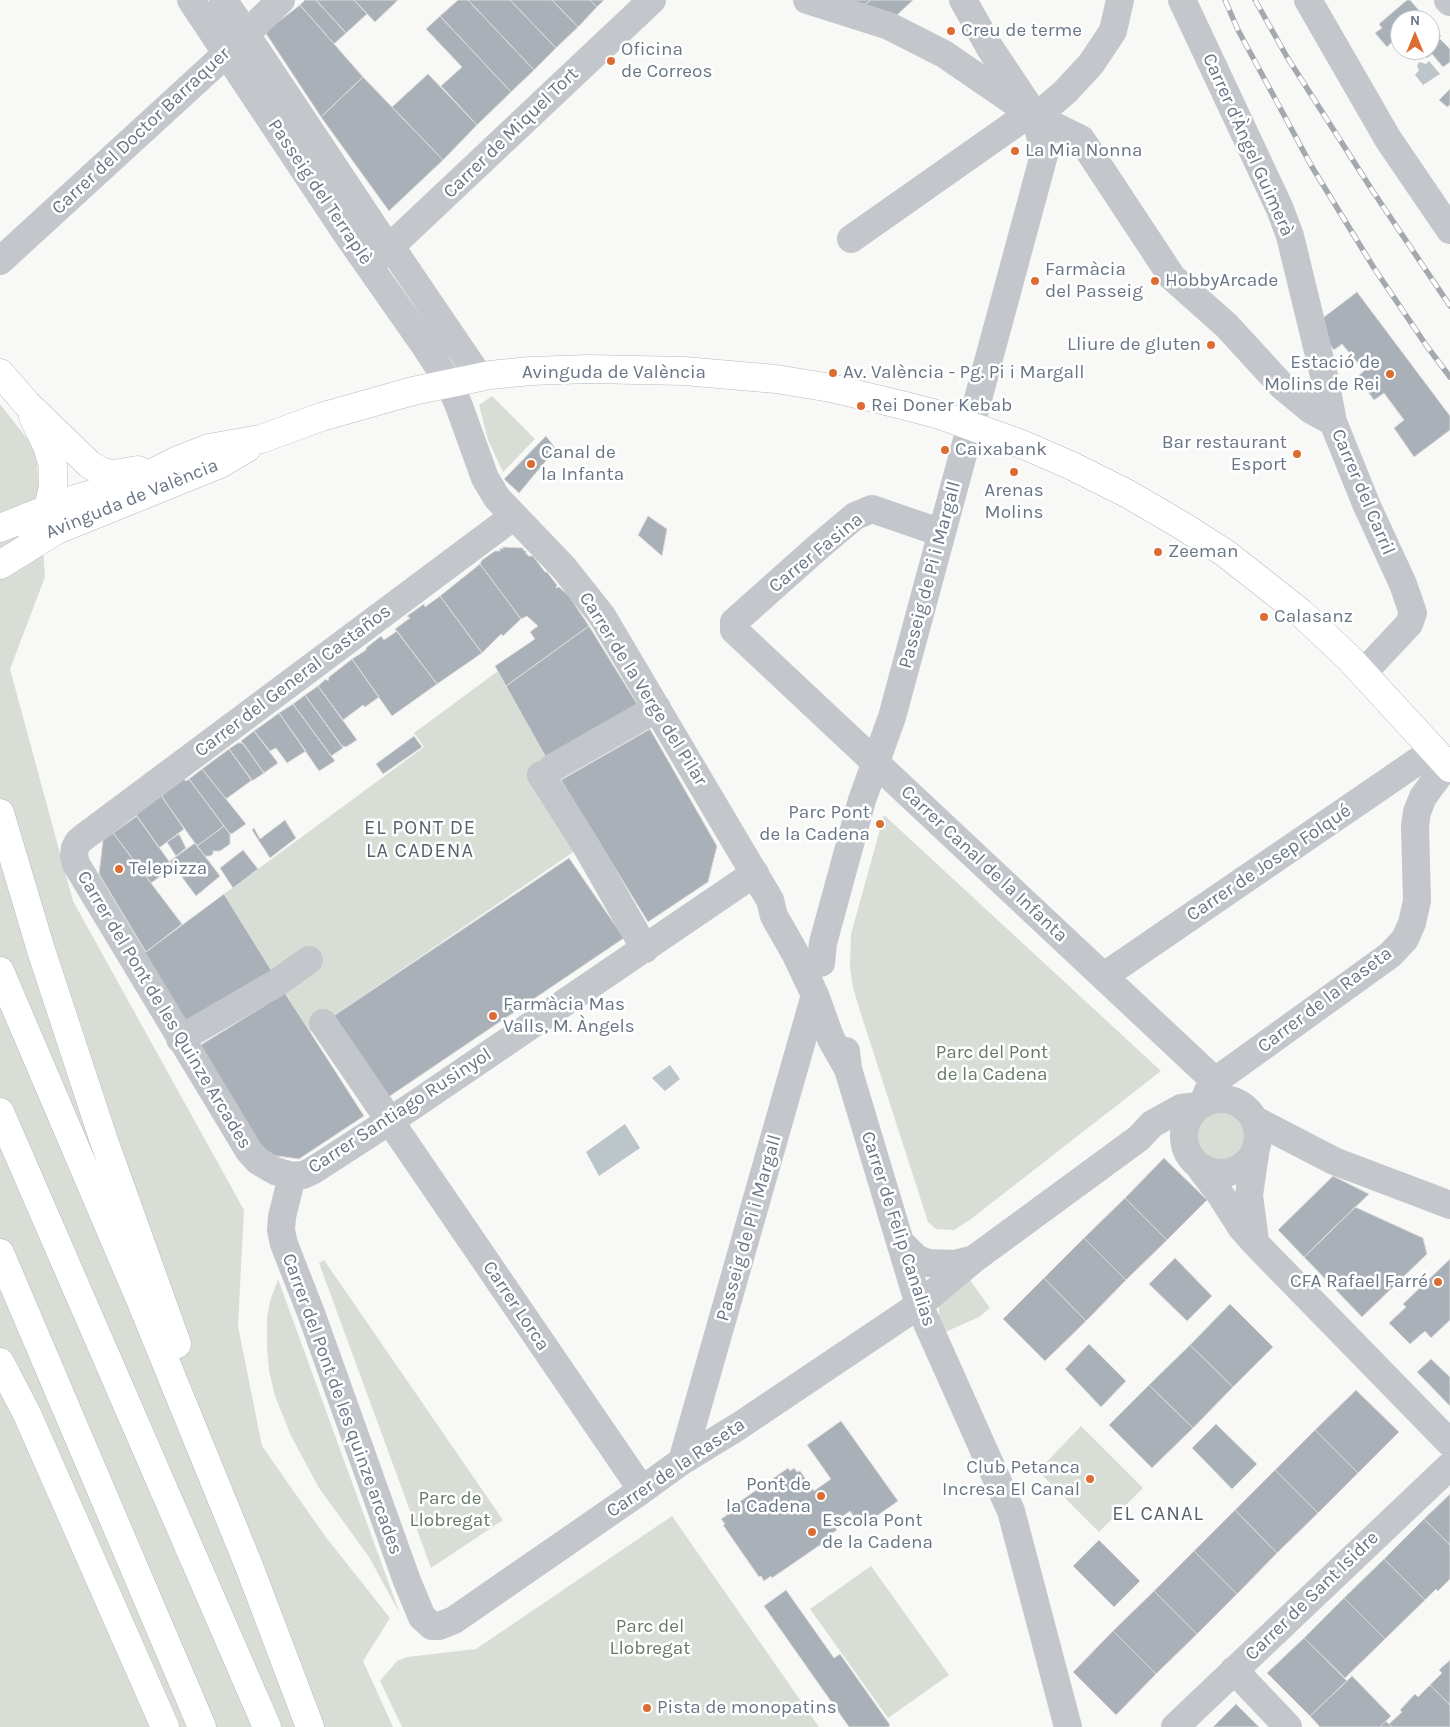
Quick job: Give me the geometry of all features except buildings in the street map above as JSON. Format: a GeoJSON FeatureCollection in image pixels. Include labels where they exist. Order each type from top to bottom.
{"type":"FeatureCollection","features":[{"type":"Feature","properties":{"kind":"main road","name":"Avinguda de València"},"geometry":{"type":"LineString","coordinates":[[0,553],[52,520],[66,502],[134,482],[178,460],[209,448],[261,439],[339,411],[413,391],[490,375],[531,371],[589,369],[684,371],[776,379],[830,388],[906,406],[971,425],[1072,466],[1128,494],[1225,553],[1300,612],[1363,673],[1444,761]]}},
{"type":"Feature","properties":{"kind":"main road"},"geometry":{"type":"LineString","coordinates":[[0,373],[27,404],[89,464],[102,472],[114,474],[131,472],[178,460]]}},
{"type":"Feature","properties":{"kind":"main road"},"geometry":{"type":"LineString","coordinates":[[0,565],[52,520],[53,466],[48,446],[27,404]]}},
{"type":"Feature","properties":{"kind":"main road","name":"Avinguda de València"},"geometry":{"type":"LineString","coordinates":[[0,528],[52,520],[220,464],[261,439]]}},
{"type":"Feature","properties":{"kind":"main road"},"geometry":{"type":"LineString","coordinates":[[0,537],[33,524],[42,517],[52,520]]}},
{"type":"Feature","properties":{"kind":"main road"},"geometry":{"type":"LineString","coordinates":[[0,814],[41,950],[103,1138],[209,1429],[249,1566]]}},
{"type":"Feature","properties":{"kind":"main road"},"geometry":{"type":"LineString","coordinates":[[0,972],[138,1296],[249,1566],[310,1727]]}},
{"type":"Feature","properties":{"kind":"main road"},"geometry":{"type":"LineString","coordinates":[[0,1112],[267,1727]]}},
{"type":"Feature","properties":{"kind":"main road"},"geometry":{"type":"LineString","coordinates":[[0,1252],[202,1727]]}},
{"type":"Feature","properties":{"kind":"main road"},"geometry":{"type":"LineString","coordinates":[[0,1362],[27,1414],[165,1727]]}},
{"type":"Feature","properties":{"kind":"street","name":"Passeig del Terraplè"},"geometry":{"type":"LineString","coordinates":[[191,0],[449,384]]}},
{"type":"Feature","properties":{"kind":"street","name":"Passeig del Terraplè"},"geometry":{"type":"LineString","coordinates":[[223,0],[390,248],[474,368]]}},
{"type":"Feature","properties":{"kind":"street","name":"Carrer del Doctor Barraquer"},"geometry":{"type":"LineString","coordinates":[[0,260],[281,0]]}},
{"type":"Feature","properties":{"kind":"street","name":"Carrer de Miquel Tort"},"geometry":{"type":"LineString","coordinates":[[369,265],[390,248],[652,0]]}},
{"type":"Feature","properties":{"kind":"street","name":"Carrer del Carril"},"geometry":{"type":"LineString","coordinates":[[807,0],[889,26],[944,54],[1036,117],[1081,139],[1172,277],[1226,326],[1282,386],[1312,410],[1333,422],[1367,506],[1403,584],[1413,613],[1409,624],[1363,673]]}},
{"type":"Feature","properties":{"kind":"street"},"geometry":{"type":"LineString","coordinates":[[963,0],[990,48],[1036,117]]}},
{"type":"Feature","properties":{"kind":"street"},"geometry":{"type":"LineString","coordinates":[[851,239],[1024,118],[1036,117],[1066,91],[1091,64],[1113,31],[1120,0]]}},
{"type":"Feature","properties":{"kind":"street","name":"Carrer d'Àngel Guimerà"},"geometry":{"type":"LineString","coordinates":[[1182,0],[1290,236],[1333,422]]}},
{"type":"Feature","properties":{"kind":"street"},"geometry":{"type":"LineString","coordinates":[[1308,0],[1388,139],[1450,230]]}},
{"type":"Feature","properties":{"kind":"street","name":"Passeig de Pi i Margall"},"geometry":{"type":"LineString","coordinates":[[820,952],[862,800],[892,717],[1044,155],[1036,117]]}},
{"type":"Feature","properties":{"kind":"street","name":"Carrer de la Verge del Pilar"},"geometry":{"type":"LineString","coordinates":[[449,384],[485,478],[497,498],[564,568],[602,616],[755,873],[770,900],[774,916],[815,994]]}},
{"type":"Feature","properties":{"kind":"street","name":"Carrer Fasina"},"geometry":{"type":"LineString","coordinates":[[734,630],[734,622],[854,516],[872,510],[942,533]]}},
{"type":"Feature","properties":{"kind":"street","name":"Carrer del General Castaños"},"geometry":{"type":"LineString","coordinates":[[75,848],[84,837],[514,516]]}},
{"type":"Feature","properties":{"kind":"street","name":"Carrer Canal de la Infanta"},"geometry":{"type":"LineString","coordinates":[[734,630],[875,764],[1104,976],[1205,1097]]}},
{"type":"Feature","properties":{"kind":"street"},"geometry":{"type":"LineString","coordinates":[[645,949],[546,772],[658,708]]}},
{"type":"Feature","properties":{"kind":"street","name":"Carrer de Josep Folqué"},"geometry":{"type":"LineString","coordinates":[[1104,976],[1444,761]]}},
{"type":"Feature","properties":{"kind":"street","name":"Carrer de la Raseta"},"geometry":{"type":"LineString","coordinates":[[432,1626],[439,1626],[454,1620],[682,1461],[738,1426],[919,1305],[927,1282],[974,1259],[1140,1138],[1152,1124],[1162,1117],[1205,1097],[1390,955],[1404,939],[1412,923],[1417,901],[1415,826],[1417,812],[1422,797],[1444,761]]}},
{"type":"Feature","properties":{"kind":"street","name":"Carrer del Pont de les Quinze Arcades"},"geometry":{"type":"LineString","coordinates":[[75,848],[76,864],[249,1151],[258,1162],[266,1167],[292,1176]]}},
{"type":"Feature","properties":{"kind":"street","name":"Carrer Santiago Rusinyol"},"geometry":{"type":"LineString","coordinates":[[292,1176],[303,1175],[312,1171],[389,1121],[755,873]]}},
{"type":"Feature","properties":{"kind":"street","name":"Carrer de la Verge del Pilar"},"geometry":{"type":"LineString","coordinates":[[770,900],[784,908],[794,918],[809,935],[820,952]]}},
{"type":"Feature","properties":{"kind":"street"},"geometry":{"type":"LineString","coordinates":[[779,925],[796,934],[804,949],[820,952]]}},
{"type":"Feature","properties":{"kind":"street","name":"Carrer de Felip Canalias"},"geometry":{"type":"LineString","coordinates":[[820,952],[844,1038],[848,1069],[919,1305],[1012,1511],[1068,1727]]}},
{"type":"Feature","properties":{"kind":"street"},"geometry":{"type":"LineString","coordinates":[[180,1039],[278,982],[309,960]]}},
{"type":"Feature","properties":{"kind":"street","name":"Passeig de Pi i Margall"},"geometry":{"type":"LineString","coordinates":[[682,1461],[815,994]]}},
{"type":"Feature","properties":{"kind":"street","name":"Carrer de Felip Canalias"},"geometry":{"type":"LineString","coordinates":[[815,994],[831,1039],[848,1069]]}},
{"type":"Feature","properties":{"kind":"street","name":"Carrer Lorca"},"geometry":{"type":"LineString","coordinates":[[323,1023],[642,1490]]}},
{"type":"Feature","properties":{"kind":"street"},"geometry":{"type":"LineString","coordinates":[[1255,1154],[1247,1164],[1237,1171],[1219,1174],[1197,1165],[1186,1146],[1184,1129],[1189,1116],[1205,1097],[1239,1103],[1248,1110],[1255,1120],[1259,1142],[1255,1154],[1249,1195],[1255,1243]]}},
{"type":"Feature","properties":{"kind":"street"},"geometry":{"type":"LineString","coordinates":[[1255,1120],[1334,1161],[1450,1205]]}},
{"type":"Feature","properties":{"kind":"street"},"geometry":{"type":"LineString","coordinates":[[1140,1138],[1161,1136],[1171,1139],[1197,1165],[1255,1243],[1450,1443]]}},
{"type":"Feature","properties":{"kind":"street","name":"Carrer del Pont de les quinze arcades"},"geometry":{"type":"LineString","coordinates":[[292,1176],[282,1216],[281,1230],[284,1244],[328,1358],[407,1582],[422,1618],[432,1626]]}},
{"type":"Feature","properties":{"kind":"street","name":"Carrer de la Raseta"},"geometry":{"type":"LineString","coordinates":[[900,1242],[917,1259],[928,1263],[955,1264],[974,1259]]}},
{"type":"Feature","properties":{"kind":"street","name":"Carrer de Sant Isidre"},"geometry":{"type":"LineString","coordinates":[[1175,1727],[1450,1466]]}},
{"type":"Feature","properties":{"kind":"street"},"geometry":{"type":"LineString","coordinates":[[1234,1670],[1288,1727]]}},
{"type":"Feature","properties":{"kind":"green space"},"geometry":{"type":"Polygon","coordinates":[[[492,396],[535,439],[503,472],[488,440],[479,405],[492,396]]]}},
{"type":"Feature","properties":{"kind":"green space"},"geometry":{"type":"Polygon","coordinates":[[[0,404],[36,450],[45,577],[10,669],[73,901],[244,1210],[238,1326],[262,1446],[325,1536],[390,1618],[363,1661],[393,1727],[0,1727],[0,404]]]}},
{"type":"Feature","properties":{"kind":"green space"},"geometry":{"type":"Polygon","coordinates":[[[498,671],[552,768],[585,844],[310,1032],[224,894],[424,747],[414,733],[498,671]]]}},
{"type":"Feature","properties":{"kind":"green space","name":"Parc del Pont de la Cadena"},"geometry":{"type":"Polygon","coordinates":[[[884,815],[1161,1071],[971,1219],[954,1230],[936,1229],[928,1222],[853,988],[850,967],[851,934],[884,815]]]}},
{"type":"Feature","properties":{"kind":"green space"},"geometry":{"type":"Polygon","coordinates":[[[1221,1112],[1231,1114],[1239,1120],[1245,1128],[1247,1138],[1245,1148],[1239,1156],[1231,1162],[1221,1164],[1211,1162],[1203,1156],[1197,1148],[1195,1138],[1197,1128],[1203,1120],[1211,1114],[1221,1112]]]}},
{"type":"Feature","properties":{"kind":"green space","name":"Parc de Llobregat"},"geometry":{"type":"Polygon","coordinates":[[[324,1260],[503,1520],[431,1568],[319,1263],[324,1260]]]}},
{"type":"Feature","properties":{"kind":"green space"},"geometry":{"type":"Polygon","coordinates":[[[967,1276],[990,1308],[979,1317],[943,1333],[939,1320],[939,1307],[944,1294],[967,1276]]]}},
{"type":"Feature","properties":{"kind":"green space"},"geometry":{"type":"Polygon","coordinates":[[[278,1279],[400,1614],[369,1557],[319,1488],[291,1436],[275,1396],[269,1371],[267,1317],[270,1301],[278,1279]]]}},
{"type":"Feature","properties":{"kind":"green space","name":"Club Petanca Incresa El Canal"},"geometry":{"type":"Polygon","coordinates":[[[1081,1426],[1143,1488],[1099,1532],[1038,1471],[1081,1426]]]}},
{"type":"Feature","properties":{"kind":"green space","name":"Parc del Llobregat"},"geometry":{"type":"Polygon","coordinates":[[[672,1516],[819,1727],[402,1727],[380,1681],[397,1661],[407,1657],[476,1649],[672,1516]]]}},
{"type":"Feature","properties":{"kind":"green space"},"geometry":{"type":"Polygon","coordinates":[[[871,1566],[949,1675],[888,1718],[810,1609],[871,1566]]]}},
{"type":"Feature","properties":{"kind":"shaded area"},"geometry":{"type":"Polygon","coordinates":[[[1429,61],[1440,74],[1423,85],[1415,75],[1419,70],[1417,66],[1419,62],[1426,64],[1429,61]]]}},
{"type":"Feature","properties":{"kind":"shaded area"},"geometry":{"type":"Polygon","coordinates":[[[670,1065],[680,1079],[665,1091],[652,1078],[670,1065]]]}},
{"type":"Feature","properties":{"kind":"shaded area"},"geometry":{"type":"Polygon","coordinates":[[[625,1124],[640,1148],[599,1176],[586,1152],[625,1124]]]}},
{"type":"Feature","properties":{"kind":"railway"},"geometry":{"type":"LineString","coordinates":[[1225,0],[1238,30],[1312,167],[1374,268],[1450,377]]}},
{"type":"Feature","properties":{"kind":"railway"},"geometry":{"type":"LineString","coordinates":[[1255,0],[1287,57],[1372,190],[1450,306]]}},
{"type":"Feature","properties":{"kind":"place","name":"Creu de terme"},"geometry":{"type":"Point","coordinates":[951,31]}},
{"type":"Feature","properties":{"kind":"place","name":"Oficina de Correos"},"geometry":{"type":"Point","coordinates":[611,61]}},
{"type":"Feature","properties":{"kind":"place","name":"La Mia Nonna"},"geometry":{"type":"Point","coordinates":[1015,151]}},
{"type":"Feature","properties":{"kind":"place","name":"Farmàcia del Passeig"},"geometry":{"type":"Point","coordinates":[1035,281]}},
{"type":"Feature","properties":{"kind":"place","name":"HobbyArcade"},"geometry":{"type":"Point","coordinates":[1155,281]}},
{"type":"Feature","properties":{"kind":"place","name":"Lliure de gluten"},"geometry":{"type":"Point","coordinates":[1211,345]}},
{"type":"Feature","properties":{"kind":"place","name":"Av. València - Pg. Pi i Margall"},"geometry":{"type":"Point","coordinates":[833,373]}},
{"type":"Feature","properties":{"kind":"place","name":"Estació de Molins de Rei"},"geometry":{"type":"Point","coordinates":[1390,374]}},
{"type":"Feature","properties":{"kind":"place","name":"Rei Doner Kebab"},"geometry":{"type":"Point","coordinates":[861,406]}},
{"type":"Feature","properties":{"kind":"place","name":"Caixabank"},"geometry":{"type":"Point","coordinates":[945,450]}},
{"type":"Feature","properties":{"kind":"place","name":"Bar restaurant Esport"},"geometry":{"type":"Point","coordinates":[1297,454]}},
{"type":"Feature","properties":{"kind":"place","name":"Canal de la Infanta"},"geometry":{"type":"Point","coordinates":[531,464]}},
{"type":"Feature","properties":{"kind":"place","name":"Arenas Molins"},"geometry":{"type":"Point","coordinates":[1014,472]}},
{"type":"Feature","properties":{"kind":"place","name":"Zeeman"},"geometry":{"type":"Point","coordinates":[1158,552]}},
{"type":"Feature","properties":{"kind":"place","name":"Calasanz"},"geometry":{"type":"Point","coordinates":[1264,617]}},
{"type":"Feature","properties":{"kind":"place","name":"Parc Pont de la Cadena"},"geometry":{"type":"Point","coordinates":[880,824]}},
{"type":"Feature","properties":{"kind":"place","name":"Telepizza"},"geometry":{"type":"Point","coordinates":[119,869]}},
{"type":"Feature","properties":{"kind":"place","name":"Farmàcia Mas Valls, M. Àngels"},"geometry":{"type":"Point","coordinates":[493,1016]}},
{"type":"Feature","properties":{"kind":"place","name":"CFA Rafael Farré"},"geometry":{"type":"Point","coordinates":[1438,1282]}},
{"type":"Feature","properties":{"kind":"place","name":"Club Petanca Incresa El Canal"},"geometry":{"type":"Point","coordinates":[1090,1479]}},
{"type":"Feature","properties":{"kind":"place","name":"Pont de la Cadena"},"geometry":{"type":"Point","coordinates":[821,1496]}},
{"type":"Feature","properties":{"kind":"place","name":"Escola Pont de la Cadena"},"geometry":{"type":"Point","coordinates":[812,1532]}},
{"type":"Feature","properties":{"kind":"place","name":"Pista de monopatins"},"geometry":{"type":"Point","coordinates":[647,1708]}},
{"type":"Feature","properties":{"kind":"district","name":"EL PONT DE LA CADENA"},"geometry":{"type":"Point","coordinates":[420,840]}},
{"type":"Feature","properties":{"kind":"district","name":"EL CANAL"},"geometry":{"type":"Point","coordinates":[1158,1514]}}]}
